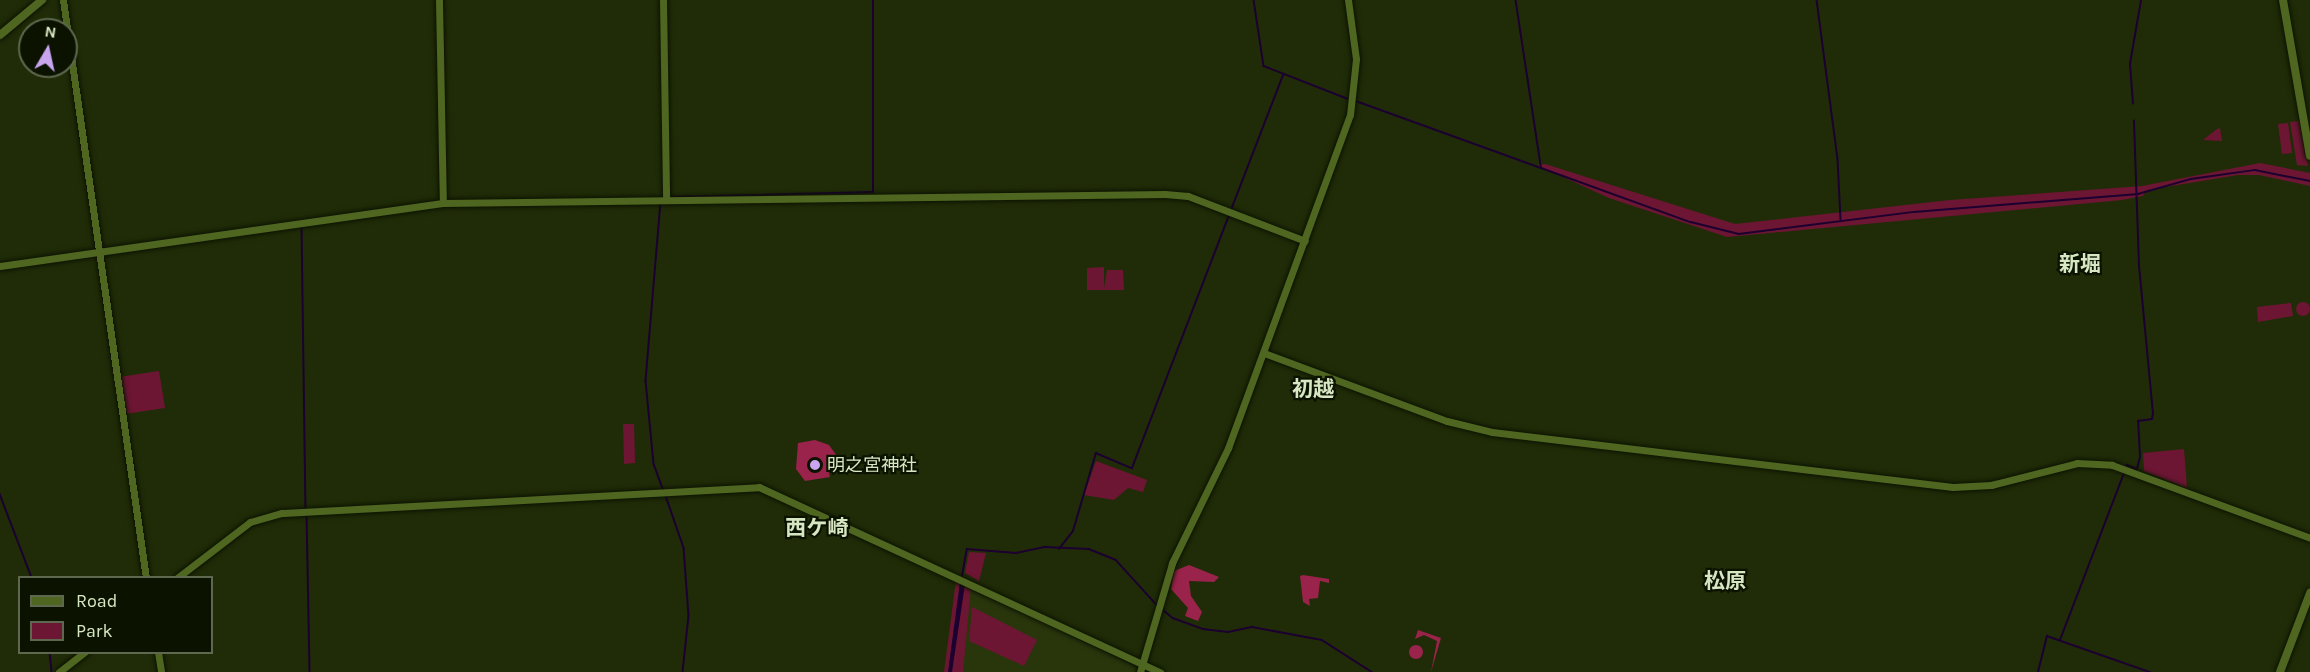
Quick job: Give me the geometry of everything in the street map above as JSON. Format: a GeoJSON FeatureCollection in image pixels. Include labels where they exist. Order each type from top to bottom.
{"type":"FeatureCollection","features":[{"type":"Feature","properties":{"kind":"main road"},"geometry":{"type":"LineString","coordinates":[[0,35],[42,0]]}},
{"type":"Feature","properties":{"kind":"main road"},"geometry":{"type":"LineString","coordinates":[[2283,0],[2310,156]]}},
{"type":"Feature","properties":{"kind":"main road"},"geometry":{"type":"LineString","coordinates":[[2280,672],[2310,593]]}},
{"type":"Feature","properties":{"kind":"street"},"geometry":{"type":"LineString","coordinates":[[63,0],[101,251],[146,576]]}},
{"type":"Feature","properties":{"kind":"street"},"geometry":{"type":"LineString","coordinates":[[439,0],[443,203]]}},
{"type":"Feature","properties":{"kind":"street"},"geometry":{"type":"LineString","coordinates":[[663,0],[666,200]]}},
{"type":"Feature","properties":{"kind":"street"},"geometry":{"type":"LineString","coordinates":[[1140,672],[1172,563],[1228,448],[1350,115],[1356,59],[1348,0]]}},
{"type":"Feature","properties":{"kind":"street"},"geometry":{"type":"LineString","coordinates":[[0,266],[443,203],[1165,194],[1188,196],[1305,242]]}},
{"type":"Feature","properties":{"kind":"street"},"geometry":{"type":"LineString","coordinates":[[1264,353],[1448,422],[1492,432],[1953,487],[1991,485],[2078,463],[2102,464],[2129,470],[2310,538]]}},
{"type":"Feature","properties":{"kind":"street"},"geometry":{"type":"LineString","coordinates":[[180,576],[250,522],[282,513],[751,486],[789,497],[1160,672]]}},
{"type":"Feature","properties":{"kind":"street"},"geometry":{"type":"LineString","coordinates":[[59,672],[82,654]]}},
{"type":"Feature","properties":{"kind":"street"},"geometry":{"type":"LineString","coordinates":[[158,654],[161,672]]}},
{"type":"Feature","properties":{"kind":"shaded area"},"geometry":{"type":"Polygon","coordinates":[[[815,440],[829,445],[837,456],[828,469],[830,477],[805,481],[796,469],[798,443],[815,440]]]}},
{"type":"Feature","properties":{"kind":"shaded area"},"geometry":{"type":"Polygon","coordinates":[[[1189,565],[1219,577],[1214,582],[1189,581],[1191,596],[1202,612],[1198,621],[1185,616],[1188,608],[1171,589],[1174,571],[1189,565]]]}},
{"type":"Feature","properties":{"kind":"shaded area"},"geometry":{"type":"Polygon","coordinates":[[[1300,576],[1329,579],[1329,583],[1320,581],[1318,598],[1309,599],[1310,606],[1303,602],[1300,576]]]}},
{"type":"Feature","properties":{"kind":"shaded area"},"geometry":{"type":"Polygon","coordinates":[[[960,582],[965,584],[952,672],[948,672],[960,582]]]}},
{"type":"Feature","properties":{"kind":"shaded area"},"geometry":{"type":"Polygon","coordinates":[[[966,585],[1136,667],[1135,672],[954,672],[966,585]]]}},
{"type":"Feature","properties":{"kind":"shaded area"},"geometry":{"type":"Polygon","coordinates":[[[1418,630],[1441,638],[1431,672],[1437,641],[1424,635],[1415,639],[1418,630]]]}},
{"type":"Feature","properties":{"kind":"shaded area"},"geometry":{"type":"Polygon","coordinates":[[[1416,645],[1421,647],[1423,652],[1421,657],[1416,659],[1411,657],[1409,652],[1411,647],[1416,645]]]}},
{"type":"Feature","properties":{"kind":"green space"},"geometry":{"type":"Polygon","coordinates":[[[2299,121],[2308,166],[2297,165],[2290,122],[2299,121]]]}},
{"type":"Feature","properties":{"kind":"green space"},"geometry":{"type":"Polygon","coordinates":[[[2288,123],[2292,153],[2282,154],[2278,124],[2288,123]]]}},
{"type":"Feature","properties":{"kind":"green space"},"geometry":{"type":"Polygon","coordinates":[[[2220,128],[2222,141],[2203,140],[2217,129],[2220,128]]]}},
{"type":"Feature","properties":{"kind":"green space"},"geometry":{"type":"Polygon","coordinates":[[[2260,163],[2310,173],[2310,186],[2259,175],[2238,175],[2147,190],[2143,196],[2122,200],[1727,237],[1609,198],[1537,165],[1545,164],[1735,224],[1950,200],[2142,186],[2260,163]]]}},
{"type":"Feature","properties":{"kind":"green space"},"geometry":{"type":"Polygon","coordinates":[[[1104,267],[1104,288],[1107,270],[1123,270],[1124,290],[1087,290],[1087,268],[1104,267]]]}},
{"type":"Feature","properties":{"kind":"green space"},"geometry":{"type":"Polygon","coordinates":[[[2300,302],[2306,302],[2310,309],[2306,316],[2300,316],[2296,312],[2296,306],[2300,302]]]}},
{"type":"Feature","properties":{"kind":"green space"},"geometry":{"type":"Polygon","coordinates":[[[2291,303],[2293,316],[2258,322],[2257,307],[2291,303]]]}},
{"type":"Feature","properties":{"kind":"green space"},"geometry":{"type":"Polygon","coordinates":[[[159,371],[165,408],[125,414],[119,377],[159,371]]]}},
{"type":"Feature","properties":{"kind":"green space"},"geometry":{"type":"Polygon","coordinates":[[[623,424],[634,424],[635,463],[624,464],[623,424]]]}},
{"type":"Feature","properties":{"kind":"green space"},"geometry":{"type":"Polygon","coordinates":[[[2184,449],[2187,488],[2144,471],[2143,453],[2184,449]]]}},
{"type":"Feature","properties":{"kind":"green space"},"geometry":{"type":"Polygon","coordinates":[[[1096,461],[1147,480],[1143,492],[1128,488],[1114,500],[1084,495],[1096,461]]]}},
{"type":"Feature","properties":{"kind":"green space"},"geometry":{"type":"Polygon","coordinates":[[[969,552],[986,553],[979,581],[965,573],[969,552]]]}},
{"type":"Feature","properties":{"kind":"green space"},"geometry":{"type":"Polygon","coordinates":[[[956,580],[971,587],[963,672],[944,672],[956,580]]]}},
{"type":"Feature","properties":{"kind":"green space"},"geometry":{"type":"Polygon","coordinates":[[[972,607],[1037,640],[1024,666],[969,641],[972,607]]]}},
{"type":"Feature","properties":{"kind":"waterway"},"geometry":{"type":"LineString","coordinates":[[443,0],[446,200]]}},
{"type":"Feature","properties":{"kind":"waterway"},"geometry":{"type":"LineString","coordinates":[[670,197],[873,192],[873,0]]}},
{"type":"Feature","properties":{"kind":"waterway"},"geometry":{"type":"LineString","coordinates":[[1254,0],[1264,66],[1348,99]]}},
{"type":"Feature","properties":{"kind":"waterway"},"geometry":{"type":"LineString","coordinates":[[1516,0],[1541,166]]}},
{"type":"Feature","properties":{"kind":"waterway"},"geometry":{"type":"LineString","coordinates":[[1817,0],[1838,160],[1841,219]]}},
{"type":"Feature","properties":{"kind":"waterway"},"geometry":{"type":"LineString","coordinates":[[2133,104],[2130,64],[2141,0]]}},
{"type":"Feature","properties":{"kind":"waterway"},"geometry":{"type":"LineString","coordinates":[[1231,210],[1283,75]]}},
{"type":"Feature","properties":{"kind":"waterway"},"geometry":{"type":"LineString","coordinates":[[1356,101],[1691,222],[1739,234],[1914,212],[2138,194],[2191,179],[2255,170],[2310,181]]}},
{"type":"Feature","properties":{"kind":"waterway"},"geometry":{"type":"LineString","coordinates":[[2126,468],[2127,465],[2137,469],[2140,457],[2138,421],[2152,419],[2153,414],[2139,266],[2134,121]]}},
{"type":"Feature","properties":{"kind":"waterway"},"geometry":{"type":"LineString","coordinates":[[661,202],[646,381],[654,464],[663,489]]}},
{"type":"Feature","properties":{"kind":"waterway"},"geometry":{"type":"LineString","coordinates":[[1059,549],[1073,531],[1096,453],[1132,468],[1229,215]]}},
{"type":"Feature","properties":{"kind":"waterway"},"geometry":{"type":"LineString","coordinates":[[302,226],[306,509]]}},
{"type":"Feature","properties":{"kind":"waterway"},"geometry":{"type":"LineString","coordinates":[[2060,640],[2124,473]]}},
{"type":"Feature","properties":{"kind":"waterway"},"geometry":{"type":"LineString","coordinates":[[0,494],[31,576]]}},
{"type":"Feature","properties":{"kind":"waterway"},"geometry":{"type":"LineString","coordinates":[[666,496],[684,548],[689,616],[683,672]]}},
{"type":"Feature","properties":{"kind":"waterway"},"geometry":{"type":"LineString","coordinates":[[307,514],[310,672]]}},
{"type":"Feature","properties":{"kind":"waterway"},"geometry":{"type":"LineString","coordinates":[[962,576],[967,549],[1016,553],[1045,547],[1089,549],[1116,560],[1157,605]]}},
{"type":"Feature","properties":{"kind":"waterway"},"geometry":{"type":"LineString","coordinates":[[1161,608],[1173,618],[1203,629],[1228,632],[1252,627],[1322,640],[1372,672]]}},
{"type":"Feature","properties":{"kind":"waterway"},"geometry":{"type":"LineString","coordinates":[[2038,672],[2047,636],[2150,672]]}},
{"type":"Feature","properties":{"kind":"waterway"},"geometry":{"type":"LineString","coordinates":[[50,654],[52,672]]}},
{"type":"Feature","properties":{"kind":"place","name":"明之宮神社"},"geometry":{"type":"Point","coordinates":[815,465]}},
{"type":"Feature","properties":{"kind":"district","name":"新堀"},"geometry":{"type":"Point","coordinates":[2080,264]}},
{"type":"Feature","properties":{"kind":"district","name":"初越"},"geometry":{"type":"Point","coordinates":[1313,389]}},
{"type":"Feature","properties":{"kind":"district","name":"西ケ崎"},"geometry":{"type":"Point","coordinates":[817,528]}},
{"type":"Feature","properties":{"kind":"district","name":"松原"},"geometry":{"type":"Point","coordinates":[1725,581]}}]}
